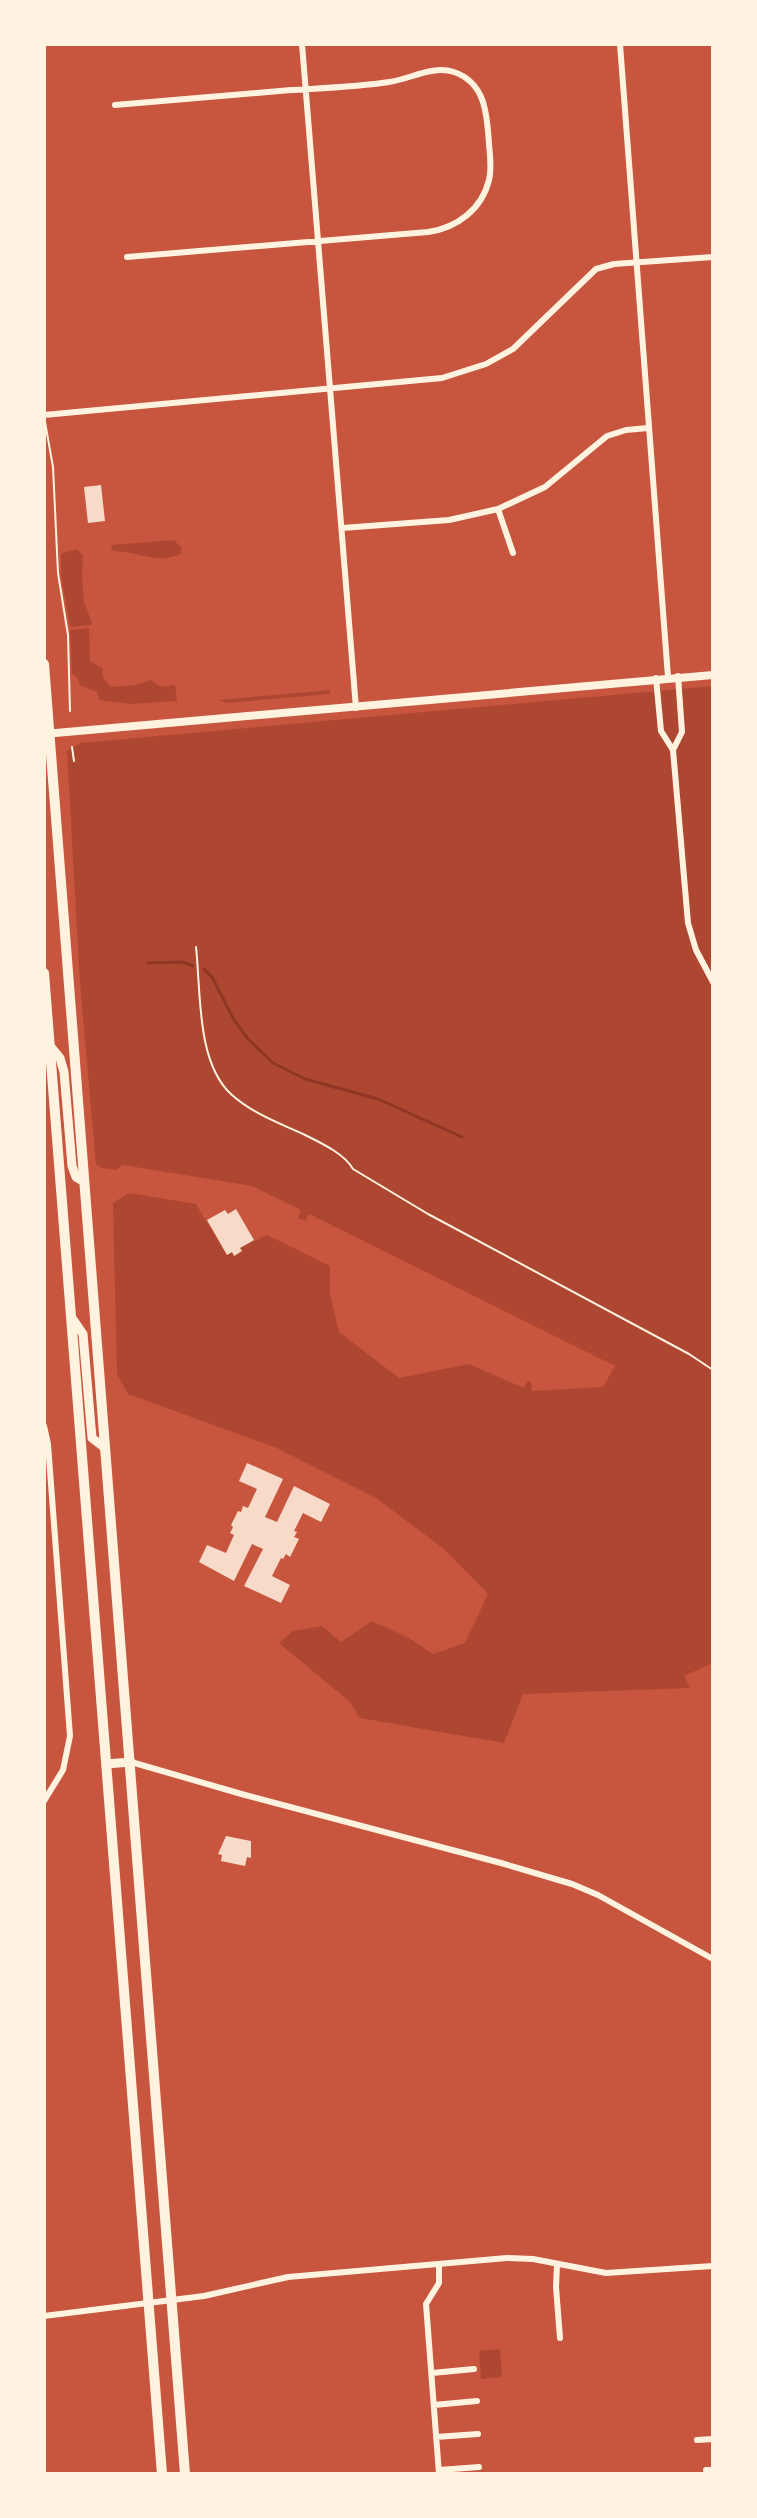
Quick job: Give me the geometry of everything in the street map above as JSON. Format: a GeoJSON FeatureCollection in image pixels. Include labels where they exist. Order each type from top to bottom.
{"type":"FeatureCollection","features":[{"type":"Feature","properties":{"kind":"highway"},"geometry":{"type":"LineString","coordinates":[[44,664],[46,734],[131,1762],[185,2474]]}},
{"type":"Feature","properties":{"kind":"highway"},"geometry":{"type":"LineString","coordinates":[[44,973],[51,1047],[49,1084],[72,1318],[162,2474]]}},
{"type":"Feature","properties":{"kind":"main road"},"geometry":{"type":"LineString","coordinates":[[46,734],[713,675]]}},
{"type":"Feature","properties":{"kind":"main road"},"geometry":{"type":"LineString","coordinates":[[51,1047],[60,1058],[64,1072],[72,1166],[76,1177],[83,1181]]}},
{"type":"Feature","properties":{"kind":"main road"},"geometry":{"type":"LineString","coordinates":[[72,1318],[83,1334],[92,1438],[105,1448]]}},
{"type":"Feature","properties":{"kind":"main road"},"geometry":{"type":"LineString","coordinates":[[106,1764],[131,1762]]}},
{"type":"Feature","properties":{"kind":"street"},"geometry":{"type":"LineString","coordinates":[[302,44],[356,708]]}},
{"type":"Feature","properties":{"kind":"street"},"geometry":{"type":"LineString","coordinates":[[620,44],[648,428],[673,677],[682,732],[673,750]]}},
{"type":"Feature","properties":{"kind":"street"},"geometry":{"type":"LineString","coordinates":[[115,105],[385,83],[430,71],[453,72],[469,80],[484,101],[490,154],[490,176],[485,191],[464,218],[450,228],[127,257]]}},
{"type":"Feature","properties":{"kind":"street"},"geometry":{"type":"LineString","coordinates":[[44,415],[442,378],[486,364],[526,340],[589,274],[604,266],[713,257]]}},
{"type":"Feature","properties":{"kind":"street"},"geometry":{"type":"LineString","coordinates":[[342,528],[449,520],[498,509],[545,487],[607,436],[648,428]]}},
{"type":"Feature","properties":{"kind":"street"},"geometry":{"type":"LineString","coordinates":[[498,509],[513,553]]}},
{"type":"Feature","properties":{"kind":"street"},"geometry":{"type":"LineString","coordinates":[[656,678],[661,731],[673,750],[688,923],[696,950],[713,982]]}},
{"type":"Feature","properties":{"kind":"street"},"geometry":{"type":"LineString","coordinates":[[44,1426],[48,1444],[70,1736],[63,1770],[44,1801]]}},
{"type":"Feature","properties":{"kind":"street"},"geometry":{"type":"LineString","coordinates":[[131,1762],[572,1884],[598,1895],[713,1959]]}},
{"type":"Feature","properties":{"kind":"street"},"geometry":{"type":"LineString","coordinates":[[44,2316],[213,2295],[288,2277],[439,2264],[520,2258],[606,2273],[713,2266]]}},
{"type":"Feature","properties":{"kind":"street"},"geometry":{"type":"LineString","coordinates":[[439,2264],[439,2283],[426,2304],[439,2472],[479,2467]]}},
{"type":"Feature","properties":{"kind":"street"},"geometry":{"type":"LineString","coordinates":[[557,2264],[560,2338]]}},
{"type":"Feature","properties":{"kind":"street"},"geometry":{"type":"LineString","coordinates":[[432,2373],[474,2369]]}},
{"type":"Feature","properties":{"kind":"street"},"geometry":{"type":"LineString","coordinates":[[434,2405],[477,2401]]}},
{"type":"Feature","properties":{"kind":"street"},"geometry":{"type":"LineString","coordinates":[[436,2437],[478,2434]]}},
{"type":"Feature","properties":{"kind":"street"},"geometry":{"type":"LineString","coordinates":[[697,2440],[713,2439]]}},
{"type":"Feature","properties":{"kind":"path"},"geometry":{"type":"LineString","coordinates":[[44,344],[44,363]]}},
{"type":"Feature","properties":{"kind":"path"},"geometry":{"type":"LineString","coordinates":[[44,415],[53,467],[58,573],[68,635],[70,711]]}},
{"type":"Feature","properties":{"kind":"path"},"geometry":{"type":"LineString","coordinates":[[72,747],[74,761]]}},
{"type":"Feature","properties":{"kind":"path"},"geometry":{"type":"LineString","coordinates":[[196,947],[206,1048],[214,1072],[230,1094],[257,1112],[320,1143],[349,1162],[353,1169],[428,1214],[680,1349],[713,1370]]}},
{"type":"Feature","properties":{"kind":"shaded area"},"geometry":{"type":"Polygon","coordinates":[[[174,540],[182,548],[181,554],[172,557],[155,558],[113,551],[111,548],[112,545],[174,540]]]}},
{"type":"Feature","properties":{"kind":"shaded area"},"geometry":{"type":"Polygon","coordinates":[[[77,549],[83,556],[84,602],[92,623],[70,627],[61,574],[61,554],[77,549]]]}},
{"type":"Feature","properties":{"kind":"shaded area"},"geometry":{"type":"Polygon","coordinates":[[[89,628],[90,661],[102,668],[103,678],[111,687],[151,680],[161,687],[175,685],[177,701],[131,704],[100,700],[97,692],[80,685],[72,674],[70,630],[89,628]]]}},
{"type":"Feature","properties":{"kind":"shaded area"},"geometry":{"type":"Polygon","coordinates":[[[713,686],[713,1663],[684,1676],[690,1688],[523,1694],[504,1743],[360,1718],[349,1701],[279,1643],[293,1631],[322,1626],[341,1642],[372,1621],[409,1638],[433,1654],[465,1643],[488,1594],[444,1549],[376,1498],[277,1448],[128,1394],[117,1374],[113,1203],[129,1193],[196,1204],[227,1255],[232,1252],[235,1256],[242,1251],[240,1248],[267,1235],[330,1266],[330,1294],[339,1332],[399,1378],[469,1364],[524,1388],[527,1381],[531,1381],[532,1391],[603,1387],[615,1366],[309,1214],[305,1221],[298,1218],[301,1210],[252,1186],[123,1165],[116,1170],[96,1164],[80,983],[67,751],[80,743],[713,686]]]}},
{"type":"Feature","properties":{"kind":"shaded area"},"geometry":{"type":"Polygon","coordinates":[[[330,690],[330,694],[226,703],[218,700],[330,690]]]}},
{"type":"Feature","properties":{"kind":"shaded area"},"geometry":{"type":"Polygon","coordinates":[[[500,2349],[502,2377],[481,2379],[479,2351],[500,2349]]]}},
{"type":"Feature","properties":{"kind":"building"},"geometry":{"type":"Polygon","coordinates":[[[101,485],[105,521],[88,523],[84,487],[101,485]]]}},
{"type":"Feature","properties":{"kind":"building"},"geometry":{"type":"Polygon","coordinates":[[[236,1209],[254,1240],[240,1248],[242,1251],[234,1256],[232,1252],[227,1255],[207,1220],[225,1210],[228,1214],[236,1209]]]}},
{"type":"Feature","properties":{"kind":"building"},"geometry":{"type":"Polygon","coordinates":[[[247,1463],[283,1479],[265,1517],[277,1522],[294,1486],[330,1504],[321,1522],[303,1513],[294,1531],[297,1532],[294,1537],[299,1539],[290,1557],[286,1554],[281,1558],[272,1576],[290,1585],[281,1603],[244,1586],[263,1549],[252,1544],[234,1581],[199,1562],[207,1545],[226,1553],[234,1535],[230,1533],[231,1525],[243,1506],[248,1508],[257,1489],[239,1481],[247,1463]]]}},
{"type":"Feature","properties":{"kind":"building"},"geometry":{"type":"Polygon","coordinates":[[[226,1836],[251,1841],[251,1858],[247,1857],[245,1866],[221,1861],[222,1855],[218,1854],[226,1836]]]}},
{"type":"Feature","properties":{"kind":"waterway"},"geometry":{"type":"LineString","coordinates":[[148,963],[182,962],[193,966]]}},
{"type":"Feature","properties":{"kind":"waterway"},"geometry":{"type":"LineString","coordinates":[[204,969],[212,977],[234,1020],[273,1063],[305,1079],[378,1099],[462,1137]]}}]}
